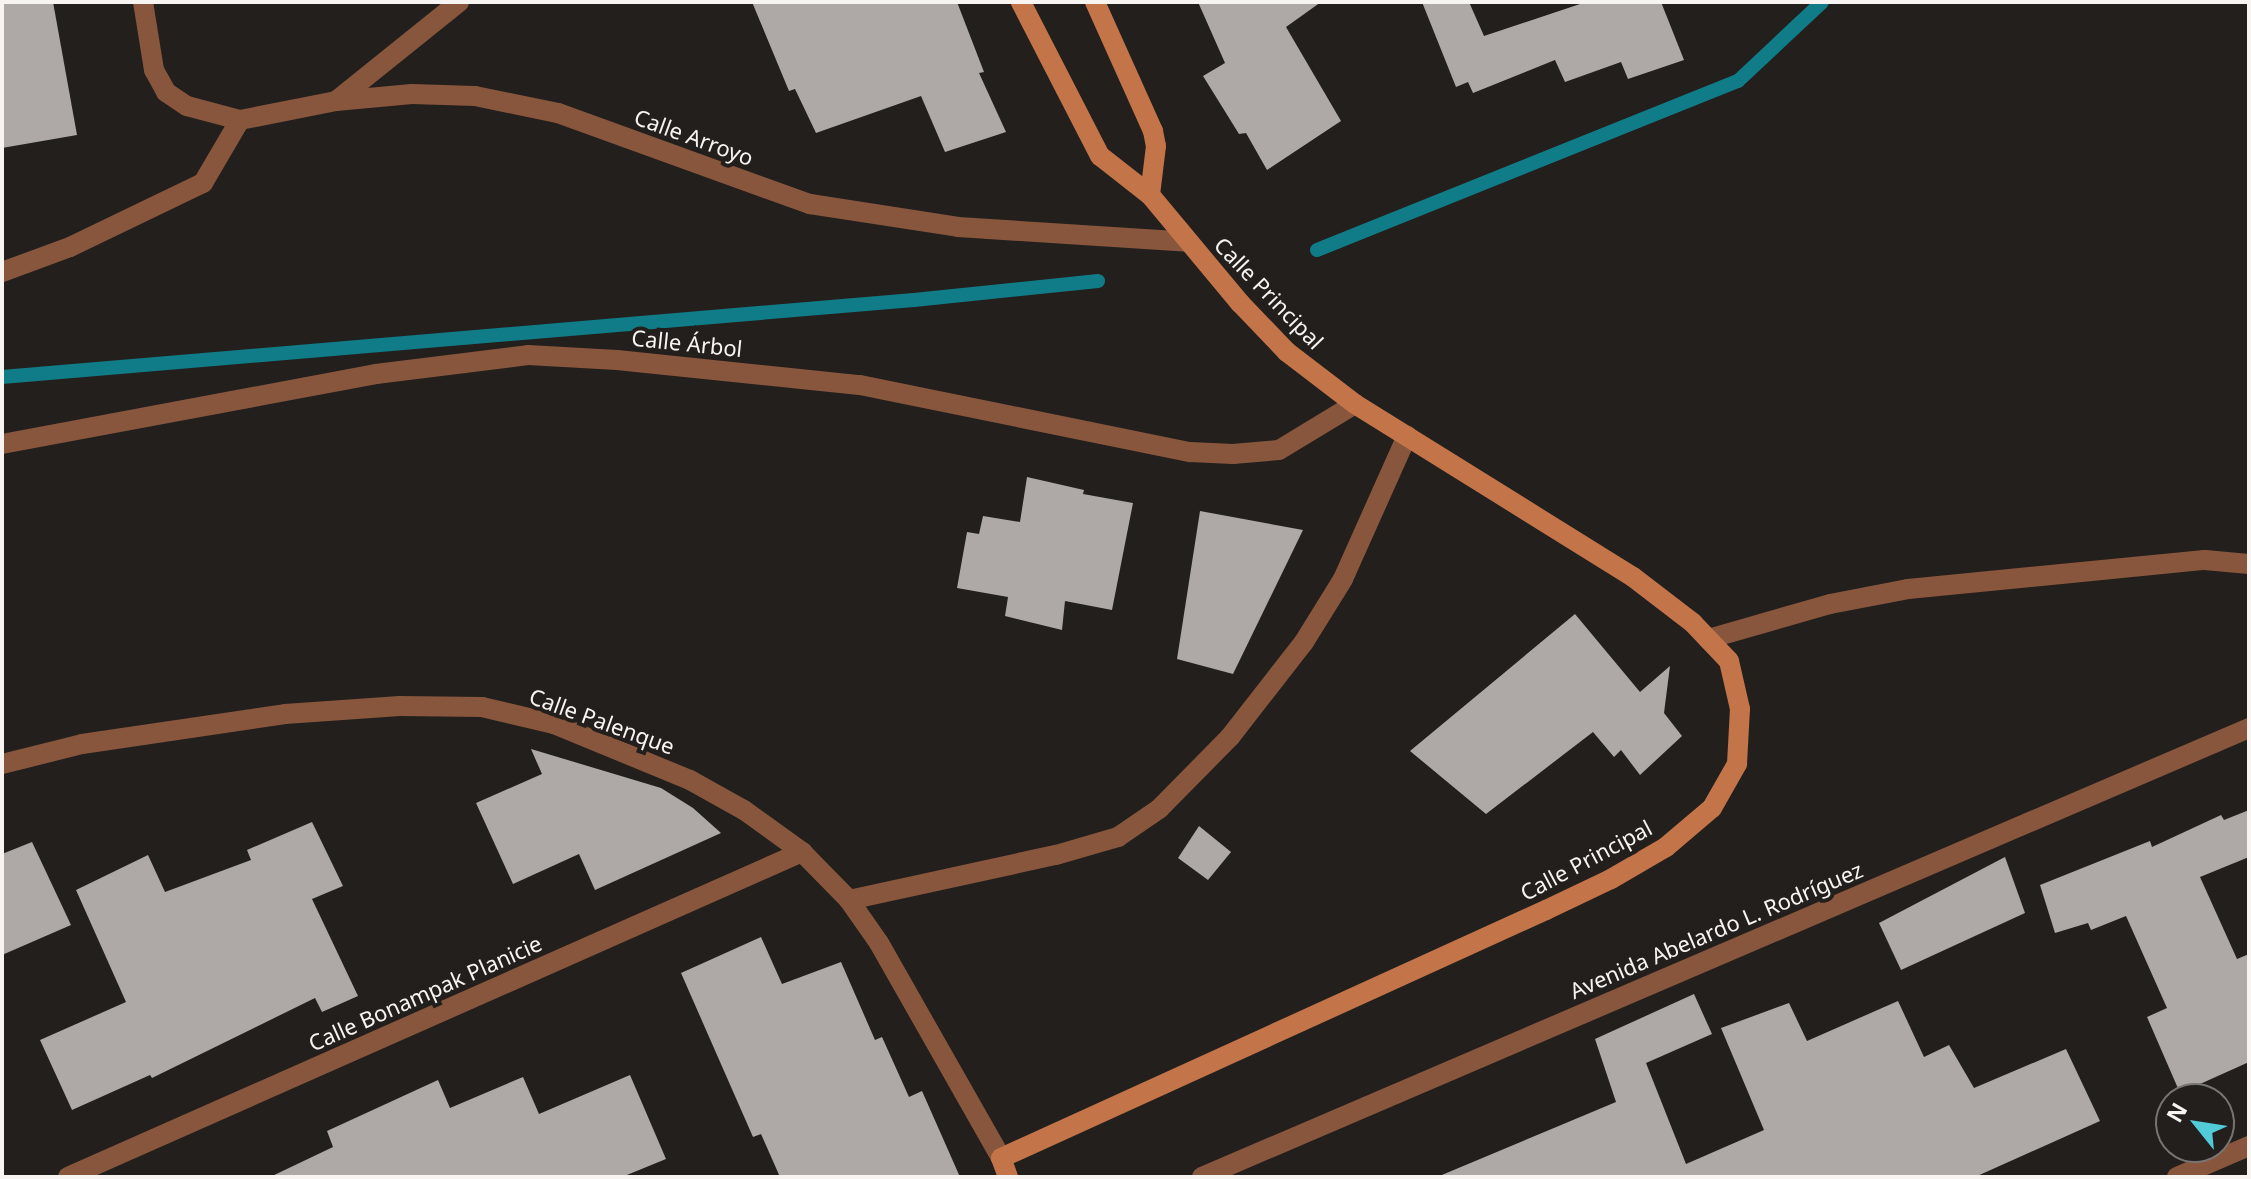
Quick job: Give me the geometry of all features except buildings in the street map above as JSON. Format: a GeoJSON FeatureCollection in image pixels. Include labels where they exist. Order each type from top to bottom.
{"type":"FeatureCollection","features":[{"type":"Feature","properties":{"kind":"street","name":"Calle Arroyo"},"geometry":{"type":"LineString","coordinates":[[143,2],[154,70],[166,92],[187,106],[240,120],[336,101],[412,94],[475,96],[558,113],[810,204],[958,227],[1188,242]]}},
{"type":"Feature","properties":{"kind":"street"},"geometry":{"type":"LineString","coordinates":[[336,101],[459,2]]}},
{"type":"Feature","properties":{"kind":"street","name":"Calle Principal"},"geometry":{"type":"LineString","coordinates":[[1004,1167],[1611,879],[1666,847],[1712,808],[1737,764],[1740,709],[1729,661],[1708,639],[1633,577],[1355,404],[1287,352],[1240,303],[1150,195],[1112,168],[1090,141],[1021,2]]}},
{"type":"Feature","properties":{"kind":"street"},"geometry":{"type":"LineString","coordinates":[[1095,2],[1153,131],[1156,146],[1150,195]]}},
{"type":"Feature","properties":{"kind":"street"},"geometry":{"type":"LineString","coordinates":[[2,272],[70,247],[203,183],[240,120]]}},
{"type":"Feature","properties":{"kind":"street","name":"Calle Árbol"},"geometry":{"type":"LineString","coordinates":[[2,444],[376,374],[528,355],[617,360],[860,385],[1190,452],[1233,454],[1279,450],[1355,404]]}},
{"type":"Feature","properties":{"kind":"street"},"geometry":{"type":"LineString","coordinates":[[849,900],[1093,845],[1118,837],[1159,809],[1230,737],[1304,642],[1343,579],[1407,436]]}},
{"type":"Feature","properties":{"kind":"street"},"geometry":{"type":"LineString","coordinates":[[1708,639],[1830,604],[1908,589],[2205,560],[2249,564]]}},
{"type":"Feature","properties":{"kind":"street","name":"Calle Palenque"},"geometry":{"type":"LineString","coordinates":[[2,764],[82,744],[285,714],[400,706],[482,707],[554,724],[690,780],[744,810],[802,852],[849,900],[879,943],[1004,1167]]}},
{"type":"Feature","properties":{"kind":"street","name":"Avenida Abelardo L. Rodríguez"},"geometry":{"type":"LineString","coordinates":[[1202,1177],[2249,728]]}},
{"type":"Feature","properties":{"kind":"street","name":"Calle Bonampak Planicie"},"geometry":{"type":"LineString","coordinates":[[68,1177],[802,852]]}},
{"type":"Feature","properties":{"kind":"street"},"geometry":{"type":"LineString","coordinates":[[2177,1177],[2249,1146]]}},
{"type":"Feature","properties":{"kind":"waterway"},"geometry":{"type":"LineString","coordinates":[[1317,250],[1738,81],[1822,2]]}},
{"type":"Feature","properties":{"kind":"waterway"},"geometry":{"type":"LineString","coordinates":[[2,377],[914,300],[1098,281]]}}]}
